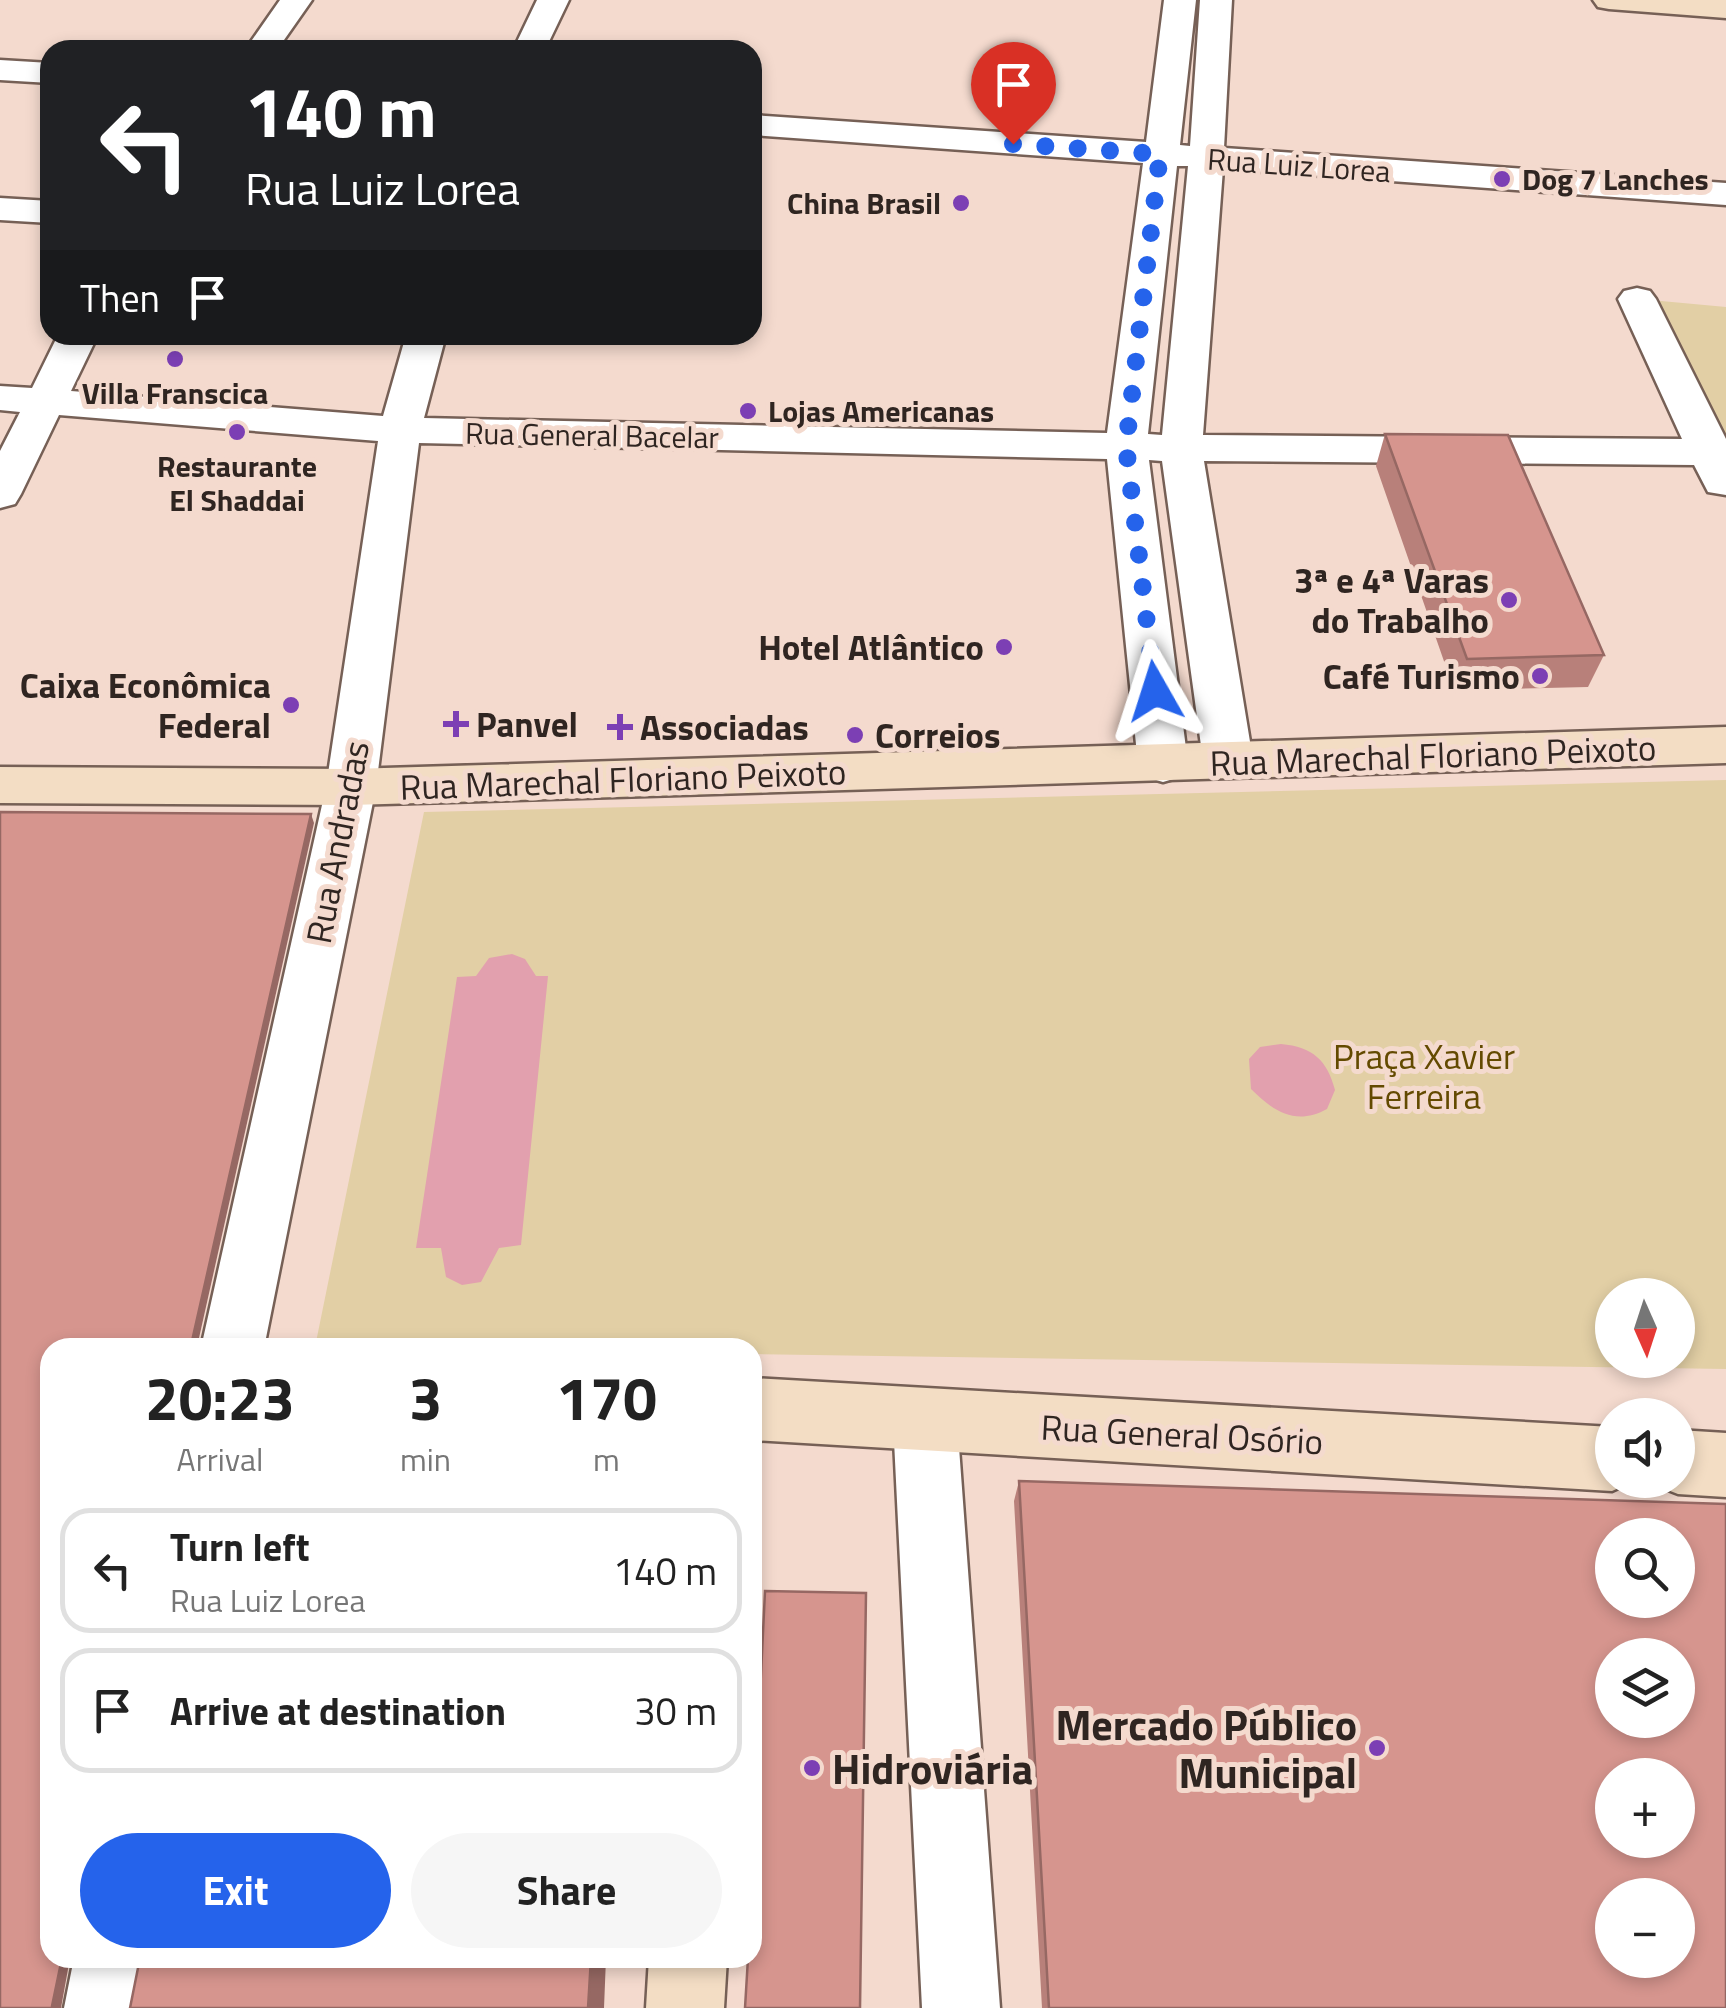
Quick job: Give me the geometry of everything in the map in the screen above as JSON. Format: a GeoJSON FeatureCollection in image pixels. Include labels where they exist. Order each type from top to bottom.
{"type":"FeatureCollection","features":[{"type":"Feature","properties":{"kind":"main road"},"geometry":{"type":"LineString","coordinates":[[1609,0],[1726,9]]}},
{"type":"Feature","properties":{"kind":"main road","name":"Rua Marechal Floriano Peixoto"},"geometry":{"type":"LineString","coordinates":[[0,786],[351,787],[1726,746]]}},
{"type":"Feature","properties":{"kind":"main road","name":"Rua General Osório"},"geometry":{"type":"LineString","coordinates":[[762,1411],[1595,1458]]}},
{"type":"Feature","properties":{"kind":"main road"},"geometry":{"type":"LineString","coordinates":[[1695,1463],[1726,1465]]}},
{"type":"Feature","properties":{"kind":"main road"},"geometry":{"type":"LineString","coordinates":[[685,2008],[687,1968]]}},
{"type":"Feature","properties":{"kind":"street"},"geometry":{"type":"LineString","coordinates":[[268,40],[296,0]]}},
{"type":"Feature","properties":{"kind":"street"},"geometry":{"type":"LineString","coordinates":[[534,40],[553,0]]}},
{"type":"Feature","properties":{"kind":"street"},"geometry":{"type":"LineString","coordinates":[[1164,764],[1126,446],[1180,0]]}},
{"type":"Feature","properties":{"kind":"street"},"geometry":{"type":"LineString","coordinates":[[1216,0],[1201,246],[1181,448],[1228,760]]}},
{"type":"Feature","properties":{"kind":"street"},"geometry":{"type":"LineString","coordinates":[[1172,58],[1211,62]]}},
{"type":"Feature","properties":{"kind":"street"},"geometry":{"type":"LineString","coordinates":[[0,70],[40,72]]}},
{"type":"Feature","properties":{"kind":"street","name":"Rua Luiz Lorea"},"geometry":{"type":"LineString","coordinates":[[762,125],[1726,194]]}},
{"type":"Feature","properties":{"kind":"street"},"geometry":{"type":"LineString","coordinates":[[0,209],[40,211]]}},
{"type":"Feature","properties":{"kind":"street"},"geometry":{"type":"LineString","coordinates":[[1150,237],[1201,246]]}},
{"type":"Feature","properties":{"kind":"street"},"geometry":{"type":"LineString","coordinates":[[1637,299],[1720,464]]}},
{"type":"Feature","properties":{"kind":"street"},"geometry":{"type":"LineString","coordinates":[[1139,340],[1191,346]]}},
{"type":"Feature","properties":{"kind":"street"},"geometry":{"type":"LineString","coordinates":[[0,494],[73,345]]}},
{"type":"Feature","properties":{"kind":"street","name":"Rua Andradas"},"geometry":{"type":"LineString","coordinates":[[234,1338],[351,787],[400,430],[423,345]]}},
{"type":"Feature","properties":{"kind":"street","name":"Rua General Bacelar"},"geometry":{"type":"LineString","coordinates":[[0,398],[400,430],[1720,464]]}},
{"type":"Feature","properties":{"kind":"street"},"geometry":{"type":"LineString","coordinates":[[1142,582],[1201,582]]}},
{"type":"Feature","properties":{"kind":"street"},"geometry":{"type":"LineString","coordinates":[[926,1420],[961,2008]]}},
{"type":"Feature","properties":{"kind":"street"},"geometry":{"type":"LineString","coordinates":[[103,2008],[111,1968]]}},
{"type":"Feature","properties":{"kind":"green space"},"geometry":{"type":"Polygon","coordinates":[[[1618,297],[1726,307],[1726,445],[1687,445],[1618,297]]]}},
{"type":"Feature","properties":{"kind":"green space","name":"Praça Xavier Ferreira"},"geometry":{"type":"Polygon","coordinates":[[[1726,780],[1726,1369],[1695,1369],[1695,1278],[1595,1278],[1595,1367],[762,1354],[762,1338],[317,1338],[424,812],[1726,780]]]}},
{"type":"Feature","properties":{"kind":"shaded area"},"geometry":{"type":"Polygon","coordinates":[[[512,954],[525,959],[536,976],[548,976],[521,1245],[499,1248],[481,1282],[462,1285],[446,1277],[441,1248],[416,1248],[457,977],[476,976],[489,958],[512,954]]]}},
{"type":"Feature","properties":{"kind":"shaded area"},"geometry":{"type":"Polygon","coordinates":[[[1281,1044],[1302,1048],[1323,1063],[1335,1090],[1327,1109],[1305,1116],[1286,1114],[1251,1089],[1249,1059],[1260,1047],[1281,1044]]]}},
{"type":"Feature","properties":{"kind":"building"},"geometry":{"type":"Polygon","coordinates":[[[1385,434],[1508,435],[1604,655],[1467,659],[1385,434]]]}},
{"type":"Feature","properties":{"kind":"building"},"geometry":{"type":"Polygon","coordinates":[[[0,812],[311,814],[193,1338],[40,1338],[40,1968],[60,1968],[54,2008],[0,2008],[0,812]]]}},
{"type":"Feature","properties":{"kind":"building","name":"Mercado Público Municipal"},"geometry":{"type":"Polygon","coordinates":[[[1019,1481],[1726,1504],[1726,2008],[1049,2008],[1019,1481]]]}},
{"type":"Feature","properties":{"kind":"building","name":"Hidroviária"},"geometry":{"type":"Polygon","coordinates":[[[765,1591],[866,1593],[860,2008],[745,2008],[747,1968],[762,1968],[765,1591]]]}},
{"type":"Feature","properties":{"kind":"building"},"geometry":{"type":"Polygon","coordinates":[[[138,1968],[590,1968],[588,2008],[130,2008],[138,1968]]]}},
{"type":"Feature","properties":{"kind":"place","name":"Dog 7 Lanches"},"geometry":{"type":"Point","coordinates":[1502,179]}},
{"type":"Feature","properties":{"kind":"place","name":"China Brasil"},"geometry":{"type":"Point","coordinates":[961,203]}},
{"type":"Feature","properties":{"kind":"place","name":"Villa Franscica"},"geometry":{"type":"Point","coordinates":[175,359]}},
{"type":"Feature","properties":{"kind":"place","name":"Lojas Americanas"},"geometry":{"type":"Point","coordinates":[748,411]}},
{"type":"Feature","properties":{"kind":"place","name":"Restaurante El Shaddai"},"geometry":{"type":"Point","coordinates":[237,432]}},
{"type":"Feature","properties":{"kind":"place","name":"3ª e 4ª Varas do Trabalho"},"geometry":{"type":"Point","coordinates":[1509,600]}},
{"type":"Feature","properties":{"kind":"place","name":"Hotel Atlântico"},"geometry":{"type":"Point","coordinates":[1004,647]}},
{"type":"Feature","properties":{"kind":"place","name":"Café Turismo"},"geometry":{"type":"Point","coordinates":[1540,676]}},
{"type":"Feature","properties":{"kind":"place","name":"Caixa Econômica Federal"},"geometry":{"type":"Point","coordinates":[291,705]}},
{"type":"Feature","properties":{"kind":"place","name":"Panvel"},"geometry":{"type":"Point","coordinates":[456,724]}},
{"type":"Feature","properties":{"kind":"place","name":"Associadas"},"geometry":{"type":"Point","coordinates":[620,727]}},
{"type":"Feature","properties":{"kind":"place","name":"Correios"},"geometry":{"type":"Point","coordinates":[855,735]}},
{"type":"Feature","properties":{"kind":"place","name":"Mercado Público Municipal"},"geometry":{"type":"Point","coordinates":[1377,1748]}},
{"type":"Feature","properties":{"kind":"place","name":"Hidroviária"},"geometry":{"type":"Point","coordinates":[812,1768]}},
{"type":"Feature","properties":{"kind":"route"},"geometry":{"type":"LineString","coordinates":[[1013,144],[1160,154],[1126,446],[1155,691]]}}]}
